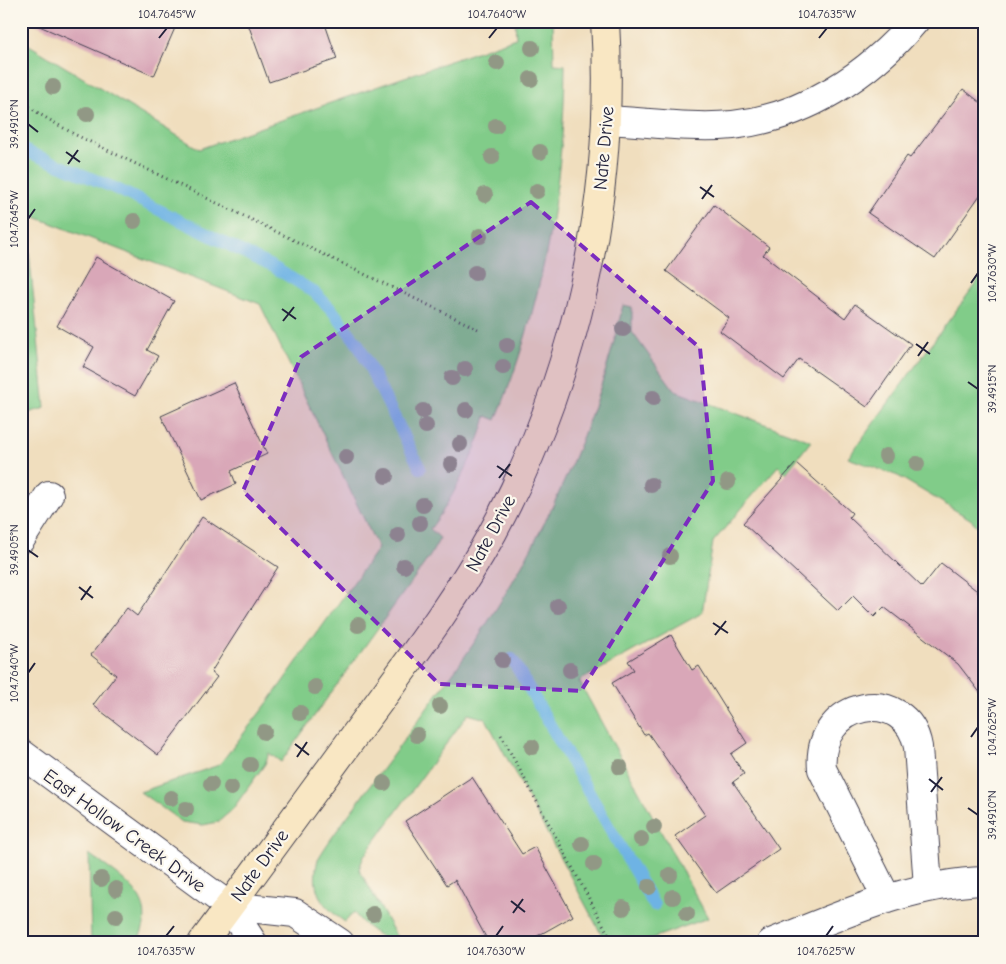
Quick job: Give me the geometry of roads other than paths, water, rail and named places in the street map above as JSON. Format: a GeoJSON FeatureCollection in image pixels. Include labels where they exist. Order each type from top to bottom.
{"type":"FeatureCollection","features":[{"type":"Feature","properties":{"kind":"street","name":"Nate Drive"},"geometry":{"type":"LineString","coordinates":[[202,943],[445,610],[474,564],[511,496],[549,404],[578,310],[596,220],[607,120],[605,21]]}},
{"type":"Feature","properties":{"kind":"street"},"geometry":{"type":"LineString","coordinates":[[607,120],[732,125],[787,111],[828,94],[864,71],[915,21]]}},
{"type":"Feature","properties":{"kind":"street"},"geometry":{"type":"LineString","coordinates":[[21,539],[49,495]]}},
{"type":"Feature","properties":{"kind":"street"},"geometry":{"type":"LineString","coordinates":[[887,899],[822,769],[822,747],[828,732],[846,714],[860,708],[869,707],[892,712],[904,720],[914,734],[918,747],[928,887]]}},
{"type":"Feature","properties":{"kind":"street","name":"East Hollow Creek Drive"},"geometry":{"type":"LineString","coordinates":[[21,753],[229,906],[253,943]]}},
{"type":"Feature","properties":{"kind":"street"},"geometry":{"type":"LineString","coordinates":[[771,943],[887,899],[928,887],[985,881]]}},
{"type":"Feature","properties":{"kind":"street"},"geometry":{"type":"LineString","coordinates":[[229,906],[295,913],[340,943]]}},
{"type":"Feature","properties":{"kind":"waterway"},"geometry":{"type":"LineString","coordinates":[[21,149],[117,189],[275,268],[314,292],[332,310],[358,344],[420,468]]}},
{"type":"Feature","properties":{"kind":"waterway"},"geometry":{"type":"LineString","coordinates":[[512,659],[654,905]]}}]}
